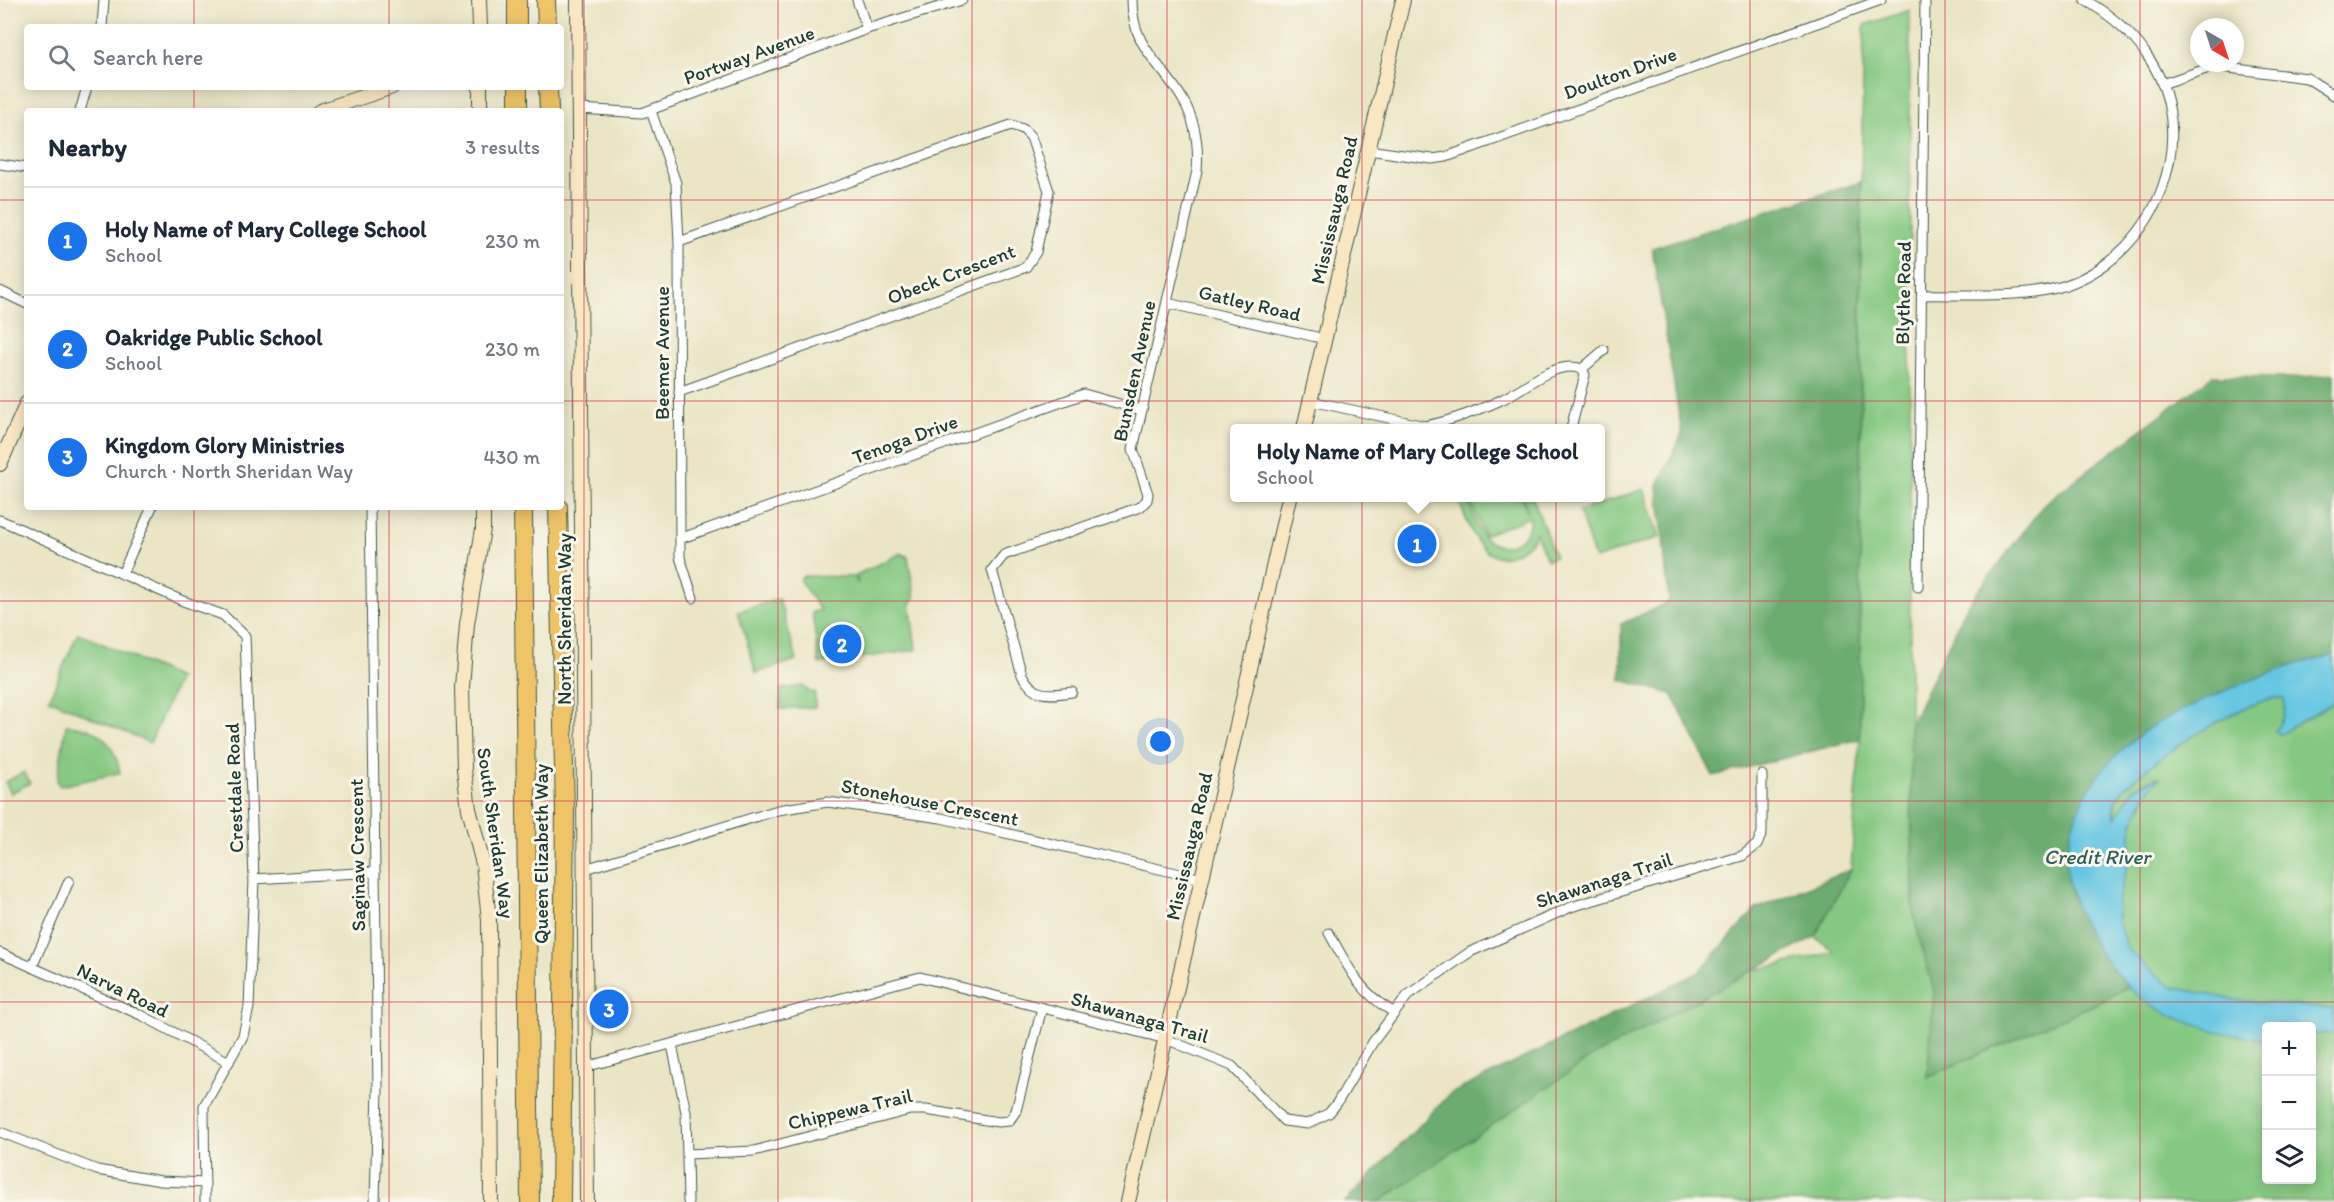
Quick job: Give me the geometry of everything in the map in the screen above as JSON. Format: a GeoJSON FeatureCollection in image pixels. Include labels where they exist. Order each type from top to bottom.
{"type":"FeatureCollection","features":[{"type":"Feature","properties":{"kind":"highway"},"geometry":{"type":"LineString","coordinates":[[517,0],[518,24]]}},
{"type":"Feature","properties":{"kind":"highway"},"geometry":{"type":"LineString","coordinates":[[546,0],[547,24]]}},
{"type":"Feature","properties":{"kind":"highway"},"geometry":{"type":"LineString","coordinates":[[518,90],[518,108]]}},
{"type":"Feature","properties":{"kind":"highway"},"geometry":{"type":"LineString","coordinates":[[548,90],[549,108]]}},
{"type":"Feature","properties":{"kind":"highway","name":"Queen Elizabeth Way"},"geometry":{"type":"LineString","coordinates":[[523,510],[530,1202]]}},
{"type":"Feature","properties":{"kind":"highway","name":"Queen Elizabeth Way"},"geometry":{"type":"LineString","coordinates":[[558,510],[565,811],[561,1202]]}},
{"type":"Feature","properties":{"kind":"street"},"geometry":{"type":"LineString","coordinates":[[102,24],[104,0]]}},
{"type":"Feature","properties":{"kind":"street"},"geometry":{"type":"LineString","coordinates":[[480,0],[480,24]]}},
{"type":"Feature","properties":{"kind":"street","name":"North Sheridan Way"},"geometry":{"type":"LineString","coordinates":[[578,0],[587,1202]]}},
{"type":"Feature","properties":{"kind":"street"},"geometry":{"type":"LineString","coordinates":[[857,0],[867,29]]}},
{"type":"Feature","properties":{"kind":"street","name":"Portway Avenue"},"geometry":{"type":"LineString","coordinates":[[580,109],[642,113],[651,111],[867,29],[962,0]]}},
{"type":"Feature","properties":{"kind":"street","name":"Bunsden Avenue"},"geometry":{"type":"LineString","coordinates":[[1072,692],[1045,695],[1028,685],[1018,664],[992,570],[1004,555],[1140,507],[1147,500],[1148,494],[1133,449],[1197,171],[1199,148],[1183,100],[1145,51],[1132,14],[1132,0]]}},
{"type":"Feature","properties":{"kind":"street","name":"Mississauga Road"},"geometry":{"type":"LineString","coordinates":[[1305,424],[1403,0]]}},
{"type":"Feature","properties":{"kind":"street","name":"Doulton Drive"},"geometry":{"type":"LineString","coordinates":[[1368,150],[1432,159],[1446,157],[1881,0]]}},
{"type":"Feature","properties":{"kind":"street","name":"Blythe Road"},"geometry":{"type":"LineString","coordinates":[[1918,587],[1925,0]]}},
{"type":"Feature","properties":{"kind":"street"},"geometry":{"type":"LineString","coordinates":[[1922,295],[2046,291],[2067,285],[2091,274],[2128,246],[2150,217],[2163,190],[2171,159],[2173,136],[2162,84],[2148,56],[2133,37],[2085,0]]}},
{"type":"Feature","properties":{"kind":"street"},"geometry":{"type":"LineString","coordinates":[[2162,84],[2206,69],[2221,67],[2307,78],[2334,96]]}},
{"type":"Feature","properties":{"kind":"street"},"geometry":{"type":"LineString","coordinates":[[81,108],[86,90]]}},
{"type":"Feature","properties":{"kind":"street"},"geometry":{"type":"LineString","coordinates":[[329,108],[383,90]]}},
{"type":"Feature","properties":{"kind":"street"},"geometry":{"type":"LineString","coordinates":[[480,90],[480,108]]}},
{"type":"Feature","properties":{"kind":"street","name":"Beemer Avenue"},"geometry":{"type":"LineString","coordinates":[[651,111],[676,183],[679,242],[682,538],[680,557],[693,598]]}},
{"type":"Feature","properties":{"kind":"street","name":"Obeck Crescent"},"geometry":{"type":"LineString","coordinates":[[679,242],[1011,125],[1023,129],[1031,137],[1050,191],[1036,252],[1026,267],[679,392]]}},
{"type":"Feature","properties":{"kind":"street"},"geometry":{"type":"LineString","coordinates":[[0,164],[24,168]]}},
{"type":"Feature","properties":{"kind":"street"},"geometry":{"type":"LineString","coordinates":[[0,291],[24,303]]}},
{"type":"Feature","properties":{"kind":"street","name":"Gatley Road"},"geometry":{"type":"LineString","coordinates":[[1167,303],[1325,339]]}},
{"type":"Feature","properties":{"kind":"street"},"geometry":{"type":"LineString","coordinates":[[1581,369],[1604,350]]}},
{"type":"Feature","properties":{"kind":"street"},"geometry":{"type":"LineString","coordinates":[[1436,424],[1500,401],[1518,392],[1532,379],[1574,366],[1581,369],[1585,375],[1573,424]]}},
{"type":"Feature","properties":{"kind":"street","name":"Tenoga Drive"},"geometry":{"type":"LineString","coordinates":[[682,538],[1084,394],[1142,410]]}},
{"type":"Feature","properties":{"kind":"street"},"geometry":{"type":"LineString","coordinates":[[1311,401],[1416,424]]}},
{"type":"Feature","properties":{"kind":"street"},"geometry":{"type":"LineString","coordinates":[[0,464],[24,410]]}},
{"type":"Feature","properties":{"kind":"street","name":"Mississauga Road"},"geometry":{"type":"LineString","coordinates":[[1128,1202],[1287,502]]}},
{"type":"Feature","properties":{"kind":"street"},"geometry":{"type":"LineString","coordinates":[[122,573],[151,510]]}},
{"type":"Feature","properties":{"kind":"street","name":"Saginaw Crescent"},"geometry":{"type":"LineString","coordinates":[[370,510],[378,1089],[375,1202]]}},
{"type":"Feature","properties":{"kind":"street","name":"South Sheridan Way"},"geometry":{"type":"LineString","coordinates":[[483,510],[482,537],[466,624],[462,699],[464,770],[469,809],[483,864],[489,920],[492,1202]]}},
{"type":"Feature","properties":{"kind":"street","name":"Crestdale Road"},"geometry":{"type":"LineString","coordinates":[[0,520],[183,601],[223,615],[245,636],[254,879],[249,1007],[243,1035],[204,1106],[205,1202]]}},
{"type":"Feature","properties":{"kind":"street","name":"Shawanaga Trail"},"geometry":{"type":"LineString","coordinates":[[585,1066],[672,1045],[920,977],[1166,1039],[1232,1066],[1284,1121],[1308,1124],[1329,1113],[1337,1103],[1393,1012],[1408,995],[1447,966],[1470,952],[1532,923],[1580,904],[1742,856],[1757,845],[1762,833],[1762,775]]}},
{"type":"Feature","properties":{"kind":"street","name":"Stonehouse Crescent"},"geometry":{"type":"LineString","coordinates":[[585,869],[778,810],[828,801],[941,818],[1202,879]]}},
{"type":"Feature","properties":{"kind":"street"},"geometry":{"type":"LineString","coordinates":[[254,879],[375,872]]}},
{"type":"Feature","properties":{"kind":"street"},"geometry":{"type":"LineString","coordinates":[[32,967],[69,881]]}},
{"type":"Feature","properties":{"kind":"street"},"geometry":{"type":"LineString","coordinates":[[1329,933],[1355,978],[1372,1000],[1393,1012]]}},
{"type":"Feature","properties":{"kind":"street","name":"Narva Road"},"geometry":{"type":"LineString","coordinates":[[0,953],[143,1016],[230,1062]]}},
{"type":"Feature","properties":{"kind":"street","name":"Chippewa Trail"},"geometry":{"type":"LineString","coordinates":[[688,1154],[754,1150],[910,1110],[926,1110],[998,1122],[1009,1121],[1016,1112],[1042,1008]]}},
{"type":"Feature","properties":{"kind":"street"},"geometry":{"type":"LineString","coordinates":[[672,1045],[684,1095],[688,1202]]}},
{"type":"Feature","properties":{"kind":"street"},"geometry":{"type":"LineString","coordinates":[[0,1132],[97,1170],[161,1181],[205,1183]]}},
{"type":"Feature","properties":{"kind":"green space"},"geometry":{"type":"Polygon","coordinates":[[[1910,10],[1910,725],[1913,908],[2121,829],[2142,807],[2146,793],[2158,777],[2143,783],[2116,817],[2115,800],[2132,778],[2161,756],[2229,716],[2270,699],[2283,698],[2284,715],[2275,730],[2279,734],[2334,702],[2334,1202],[1362,1202],[1712,980],[1835,952],[1815,937],[1851,869],[1860,739],[1861,182],[1864,25],[1910,10]]]}},
{"type":"Feature","properties":{"kind":"green space"},"geometry":{"type":"Polygon","coordinates":[[[1861,182],[1860,739],[1713,776],[1672,694],[1621,680],[1621,624],[1669,602],[1658,485],[1682,434],[1652,248],[1861,182]]]}},
{"type":"Feature","properties":{"kind":"green space"},"geometry":{"type":"Polygon","coordinates":[[[2334,374],[2334,655],[2319,661],[2296,664],[2176,715],[2112,759],[2111,968],[2129,986],[2105,1000],[1927,1077],[1934,992],[1914,918],[1910,725],[1967,606],[2045,503],[2212,376],[2283,377],[2283,379],[2334,374]]]}},
{"type":"Feature","properties":{"kind":"green space"},"geometry":{"type":"Polygon","coordinates":[[[1644,489],[1660,537],[1595,559],[1579,511],[1644,489]]]}},
{"type":"Feature","properties":{"kind":"green space"},"geometry":{"type":"Polygon","coordinates":[[[1460,502],[1469,502],[1476,523],[1484,537],[1491,543],[1506,546],[1514,544],[1526,533],[1530,517],[1484,535],[1471,502],[1524,502],[1528,513],[1524,502],[1534,502],[1555,557],[1547,560],[1536,533],[1526,547],[1517,552],[1504,556],[1493,555],[1484,550],[1477,541],[1460,502]]]}},
{"type":"Feature","properties":{"kind":"green space"},"geometry":{"type":"Polygon","coordinates":[[[901,553],[908,557],[915,599],[910,603],[916,650],[819,664],[812,612],[820,610],[800,581],[802,576],[854,577],[858,584],[856,575],[901,553]]]}},
{"type":"Feature","properties":{"kind":"green space"},"geometry":{"type":"Polygon","coordinates":[[[779,599],[797,660],[756,673],[738,611],[779,599]]]}},
{"type":"Feature","properties":{"kind":"green space"},"geometry":{"type":"Polygon","coordinates":[[[78,633],[179,678],[150,743],[49,699],[78,633]]]}},
{"type":"Feature","properties":{"kind":"green space"},"geometry":{"type":"Polygon","coordinates":[[[803,686],[810,692],[815,692],[815,707],[780,709],[781,689],[803,686]]]}},
{"type":"Feature","properties":{"kind":"green space"},"geometry":{"type":"Polygon","coordinates":[[[66,725],[96,732],[103,738],[114,753],[120,773],[60,786],[57,782],[66,725]]]}},
{"type":"Feature","properties":{"kind":"green space"},"geometry":{"type":"Polygon","coordinates":[[[24,772],[30,783],[11,793],[5,782],[24,772]]]}},
{"type":"Feature","properties":{"kind":"green space"},"geometry":{"type":"Polygon","coordinates":[[[1851,869],[1815,937],[1592,1057],[1379,1202],[1345,1202],[1450,1094],[1698,973],[1756,909],[1851,869]]]}},
{"type":"Feature","properties":{"kind":"water","name":"Credit River"},"geometry":{"type":"Polygon","coordinates":[[[2334,655],[2334,702],[2279,734],[2275,730],[2284,715],[2283,698],[2268,699],[2246,707],[2194,736],[2144,771],[2126,786],[2116,799],[2114,808],[2116,817],[2134,788],[2160,777],[2146,793],[2132,826],[2128,864],[2118,901],[2118,922],[2127,948],[2172,987],[2235,1000],[2334,1009],[2334,1034],[2316,1034],[2316,1022],[2262,1022],[2262,1039],[2251,1038],[2200,1026],[2166,1013],[2139,996],[2112,968],[2088,932],[2078,912],[2067,873],[2069,841],[2076,815],[2096,778],[2132,741],[2152,726],[2203,700],[2260,677],[2294,665],[2334,655]]]}},
{"type":"Feature","properties":{"kind":"place","name":"Holy Name of Mary College School"},"geometry":{"type":"Point","coordinates":[1417,544]}},
{"type":"Feature","properties":{"kind":"place","name":"Oakridge Public School"},"geometry":{"type":"Point","coordinates":[842,644]}},
{"type":"Feature","properties":{"kind":"place","name":"Kingdom Glory Ministries"},"geometry":{"type":"Point","coordinates":[609,1009]}}]}
